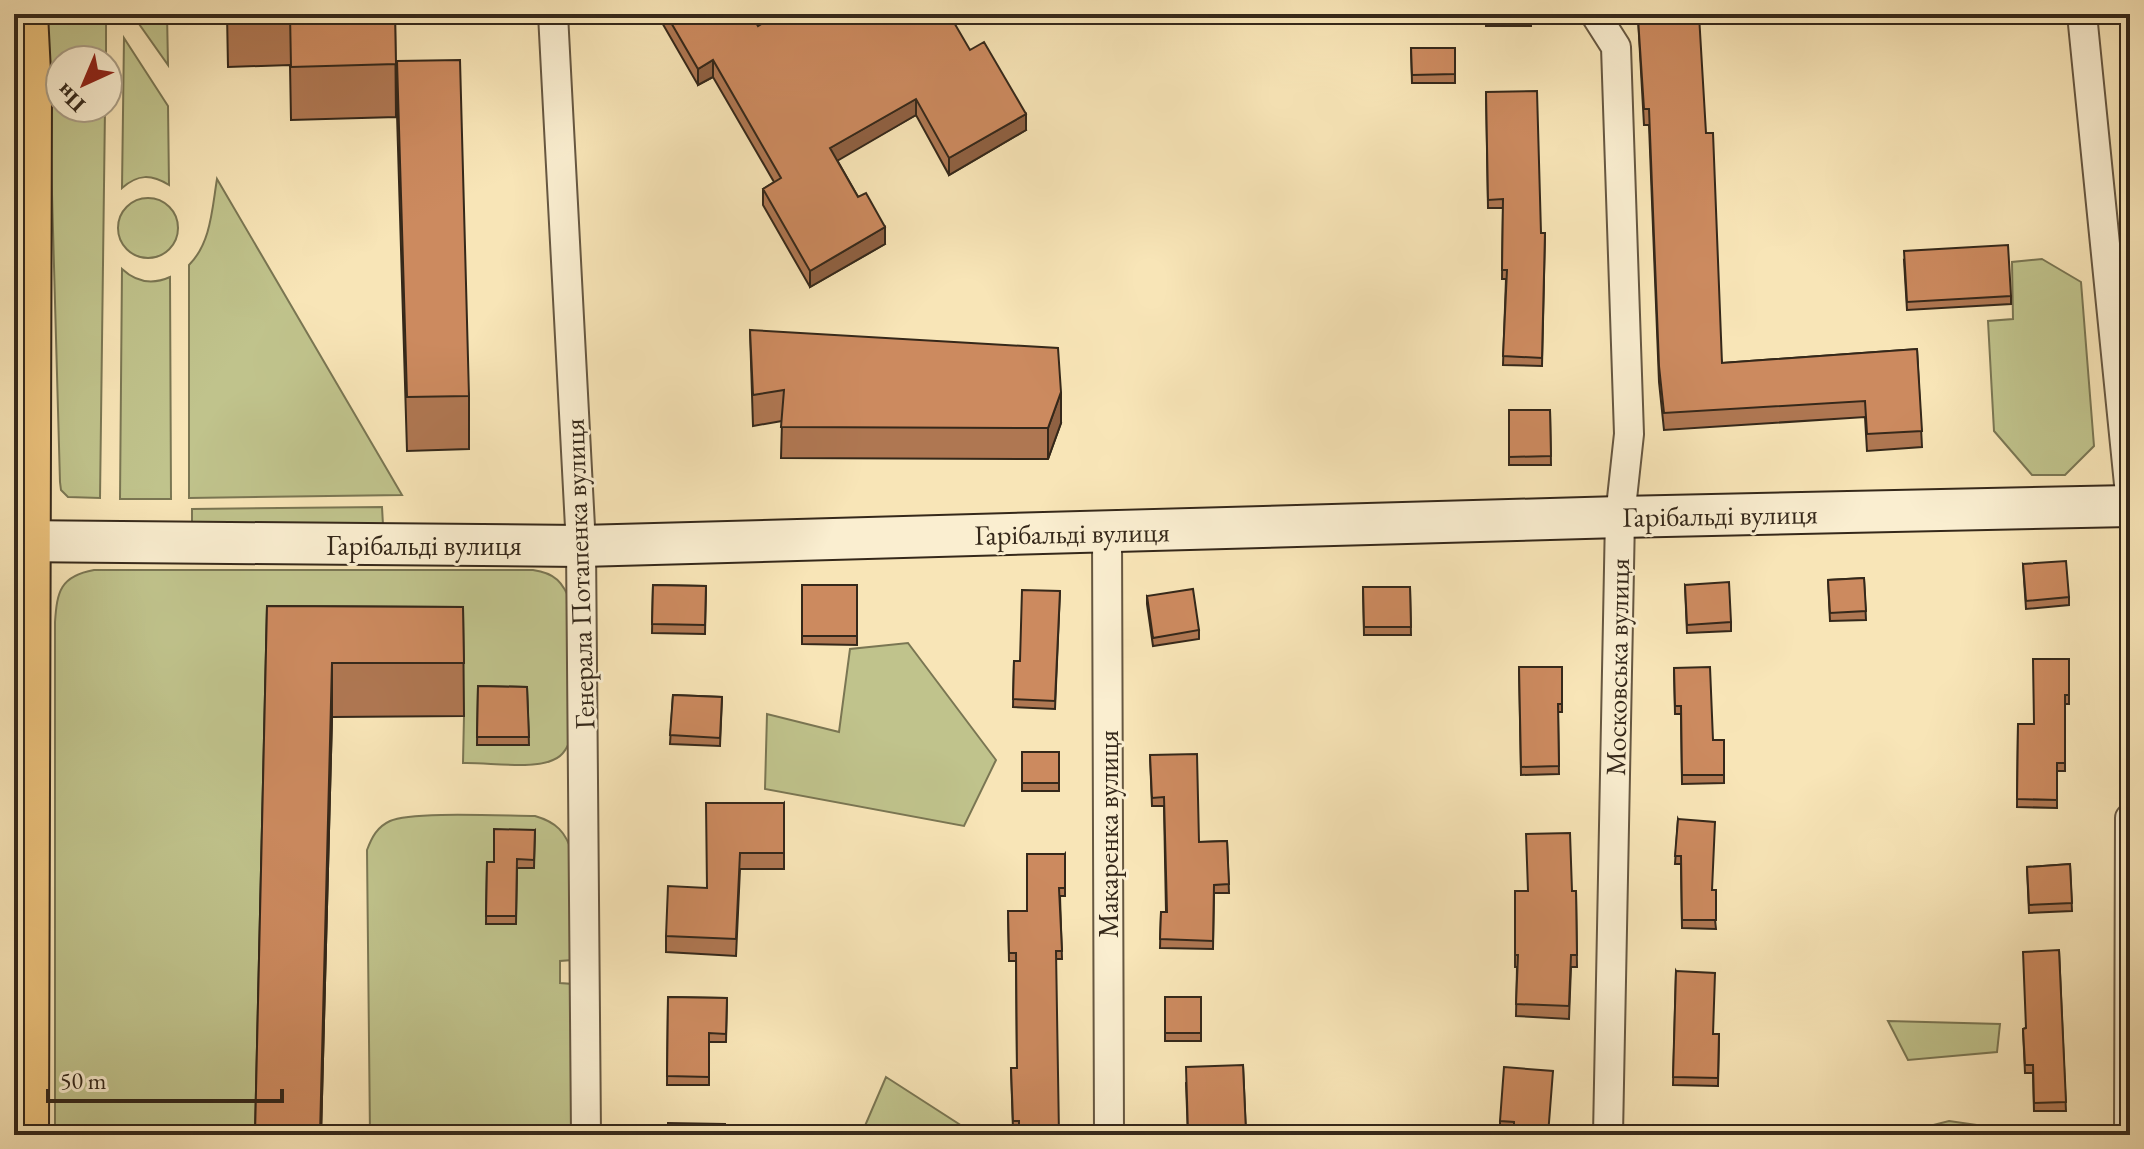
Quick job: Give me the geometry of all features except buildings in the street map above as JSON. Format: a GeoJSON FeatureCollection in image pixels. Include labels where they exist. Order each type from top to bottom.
{"type":"FeatureCollection","features":[{"type":"Feature","properties":{"kind":"main road"},"geometry":{"type":"LineString","coordinates":[[25,14],[29,92],[21,542],[26,1135]]}},
{"type":"Feature","properties":{"kind":"street","name":"Генерала Потапенка вулиця"},"geometry":{"type":"LineString","coordinates":[[553,14],[581,546],[586,1135]]}},
{"type":"Feature","properties":{"kind":"street","name":"Московська вулиця"},"geometry":{"type":"LineString","coordinates":[[1595,14],[1616,47],[1629,434],[1620,517],[1608,1135]]}},
{"type":"Feature","properties":{"kind":"street"},"geometry":{"type":"LineString","coordinates":[[2082,14],[2130,494]]}},
{"type":"Feature","properties":{"kind":"street","name":"Гарібальді вулиця"},"geometry":{"type":"LineString","coordinates":[[21,542],[581,546],[2130,506]]}},
{"type":"Feature","properties":{"kind":"street","name":"Макаренка вулиця"},"geometry":{"type":"LineString","coordinates":[[1107,533],[1109,1135]]}},
{"type":"Feature","properties":{"kind":"street"},"geometry":{"type":"LineString","coordinates":[[2129,1135],[2130,818]]}},
{"type":"Feature","properties":{"kind":"green space"},"geometry":{"type":"Polygon","coordinates":[[[47,14],[106,14],[106,44],[48,44],[47,14]]]}},
{"type":"Feature","properties":{"kind":"green space"},"geometry":{"type":"Polygon","coordinates":[[[132,14],[167,14],[168,65],[132,14]]]}},
{"type":"Feature","properties":{"kind":"green space"},"geometry":{"type":"Polygon","coordinates":[[[124,38],[168,106],[169,185],[145,177],[122,188],[124,38]]]}},
{"type":"Feature","properties":{"kind":"green space"},"geometry":{"type":"Polygon","coordinates":[[[50,124],[105,124],[100,498],[68,497],[61,490],[50,124]]]}},
{"type":"Feature","properties":{"kind":"green space"},"geometry":{"type":"Polygon","coordinates":[[[217,179],[402,495],[189,498],[189,265],[206,236],[217,179]]]}},
{"type":"Feature","properties":{"kind":"green space"},"geometry":{"type":"Polygon","coordinates":[[[148,198],[169,207],[178,228],[169,249],[148,258],[127,249],[118,228],[127,207],[148,198]]]}},
{"type":"Feature","properties":{"kind":"green space"},"geometry":{"type":"Polygon","coordinates":[[[2042,259],[2081,282],[2094,446],[2065,475],[2032,475],[1994,431],[1988,321],[2013,319],[2012,262],[2042,259]]]}},
{"type":"Feature","properties":{"kind":"green space"},"geometry":{"type":"Polygon","coordinates":[[[122,269],[144,281],[170,277],[171,499],[120,499],[122,269]]]}},
{"type":"Feature","properties":{"kind":"green space"},"geometry":{"type":"Polygon","coordinates":[[[382,507],[383,525],[192,527],[192,509],[382,507]]]}},
{"type":"Feature","properties":{"kind":"green space"},"geometry":{"type":"Polygon","coordinates":[[[94,570],[533,570],[547,573],[557,580],[571,603],[572,735],[563,753],[544,763],[463,763],[464,716],[267,660],[256,1135],[55,1135],[55,622],[62,587],[74,576],[94,570]]]}},
{"type":"Feature","properties":{"kind":"green space"},"geometry":{"type":"Polygon","coordinates":[[[908,643],[996,760],[964,826],[765,789],[767,714],[839,732],[850,649],[908,643]]]}},
{"type":"Feature","properties":{"kind":"green space"},"geometry":{"type":"Polygon","coordinates":[[[437,815],[535,816],[559,829],[572,853],[572,960],[560,961],[560,983],[573,984],[573,1135],[370,1135],[367,850],[371,841],[382,826],[401,818],[437,815]]]}},
{"type":"Feature","properties":{"kind":"green space"},"geometry":{"type":"Polygon","coordinates":[[[1888,1021],[2000,1024],[1997,1052],[1908,1060],[1888,1021]]]}},
{"type":"Feature","properties":{"kind":"green space"},"geometry":{"type":"Polygon","coordinates":[[[886,1077],[976,1135],[861,1135],[886,1077]]]}},
{"type":"Feature","properties":{"kind":"green space"},"geometry":{"type":"Polygon","coordinates":[[[1949,1121],[2040,1134],[1894,1135],[1949,1121]]]}}]}
